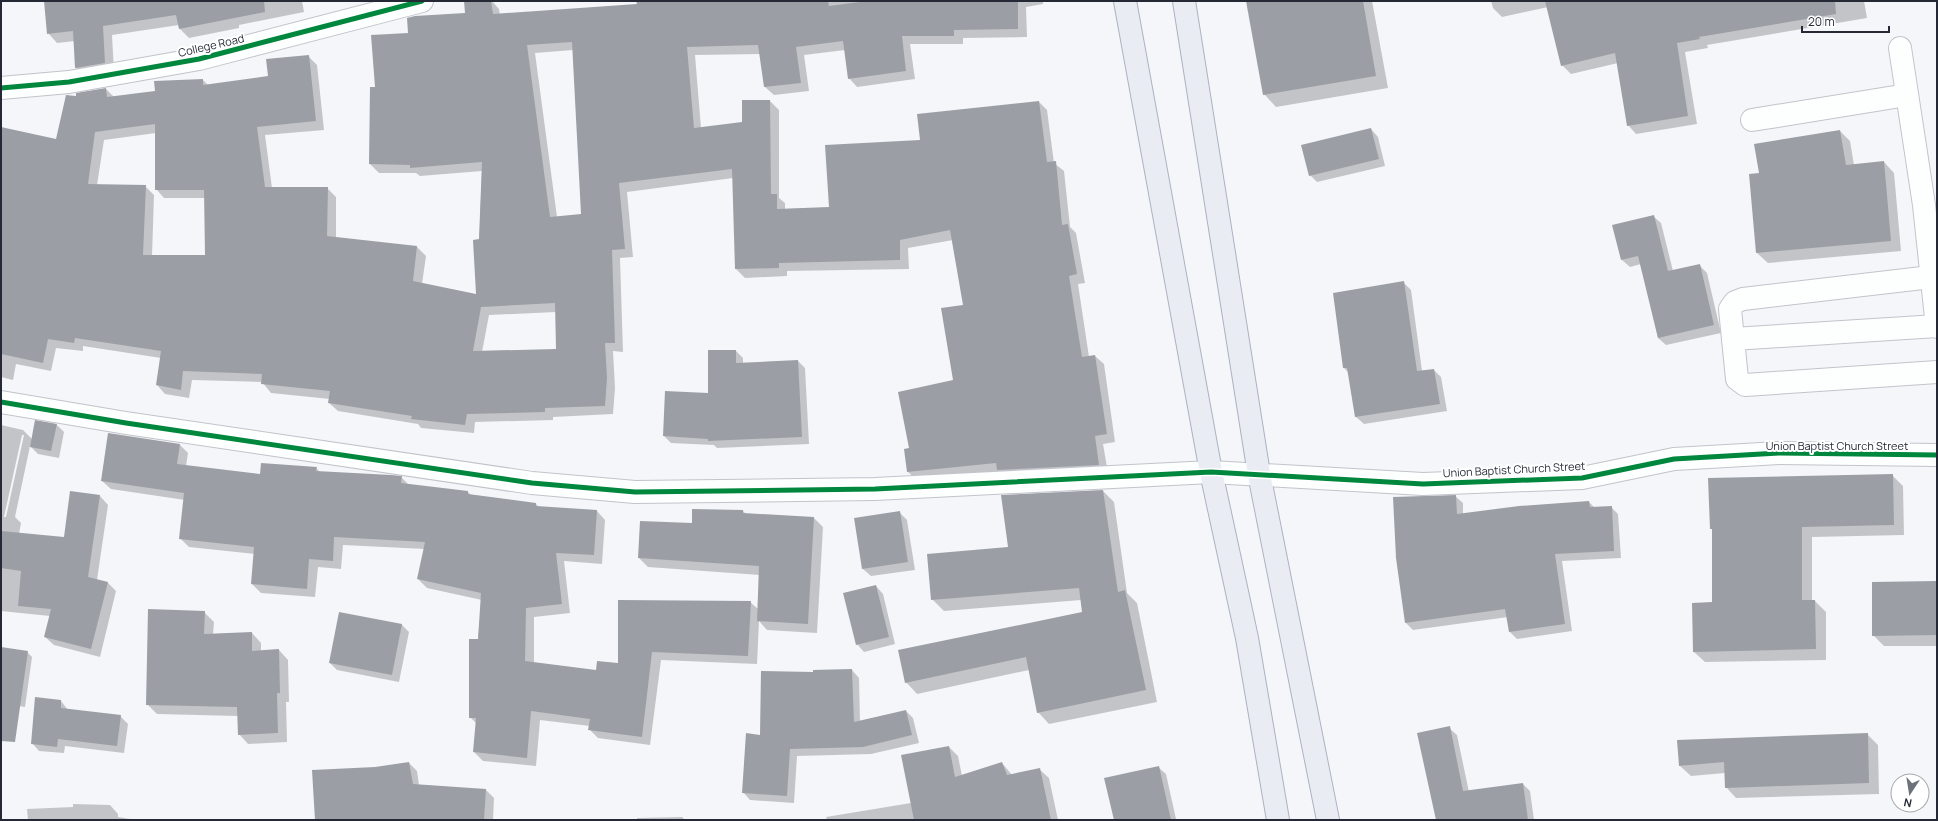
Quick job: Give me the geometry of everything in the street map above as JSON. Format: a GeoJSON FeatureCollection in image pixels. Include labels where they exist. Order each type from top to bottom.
{"type":"FeatureCollection","features":[{"type":"Feature","properties":{"kind":"main road"},"geometry":{"type":"LineString","coordinates":[[1125,1],[1211,472],[1247,638],[1278,820]]}},
{"type":"Feature","properties":{"kind":"main road"},"geometry":{"type":"LineString","coordinates":[[1184,1],[1259,474],[1328,820]]}},
{"type":"Feature","properties":{"kind":"street","name":"College Road"},"geometry":{"type":"LineString","coordinates":[[1,88],[69,82],[198,59],[422,1]]}},
{"type":"Feature","properties":{"kind":"street"},"geometry":{"type":"LineString","coordinates":[[1733,339],[1937,326],[1924,205],[1900,48]]}},
{"type":"Feature","properties":{"kind":"street"},"geometry":{"type":"LineString","coordinates":[[1752,120],[1907,95]]}},
{"type":"Feature","properties":{"kind":"street"},"geometry":{"type":"LineString","coordinates":[[1931,277],[1743,299],[1735,302],[1730,309],[1737,379],[1745,385],[1937,372]]}},
{"type":"Feature","properties":{"kind":"street","name":"Union Baptist Church Street"},"geometry":{"type":"LineString","coordinates":[[1,402],[126,423],[532,483],[635,492],[875,489],[1211,472],[1341,480],[1431,483],[1582,478],[1674,459],[1771,453],[1937,455]]}},
{"type":"Feature","properties":{"kind":"building"},"geometry":{"type":"Polygon","coordinates":[[[44,1],[264,1],[265,12],[179,29],[176,15],[103,26],[105,63],[75,68],[73,31],[47,34],[44,1]]]}},
{"type":"Feature","properties":{"kind":"building"},"geometry":{"type":"Polygon","coordinates":[[[464,1],[491,1],[493,14],[637,4],[636,1],[828,1],[829,6],[868,1],[1018,1],[1018,29],[954,30],[954,36],[902,36],[906,71],[848,79],[843,41],[796,47],[801,83],[764,87],[758,45],[687,47],[694,128],[742,122],[742,100],[770,100],[771,194],[777,194],[777,209],[829,207],[825,145],[920,140],[917,114],[1039,101],[1047,162],[1056,161],[1062,225],[1068,224],[1077,274],[1069,276],[1082,357],[1095,355],[1107,434],[1095,436],[1099,465],[997,470],[996,463],[907,472],[904,449],[909,448],[898,392],[953,380],[941,308],[963,305],[950,230],[900,240],[900,260],[779,263],[779,268],[735,269],[732,169],[619,183],[625,249],[612,250],[615,343],[605,343],[607,378],[605,406],[545,408],[545,412],[467,414],[465,425],[411,419],[412,416],[328,403],[330,391],[261,384],[262,374],[183,371],[181,390],[156,385],[161,351],[75,338],[74,343],[48,339],[43,363],[1,354],[1,127],[56,139],[66,95],[76,96],[76,93],[106,88],[107,97],[155,91],[154,81],[203,79],[203,85],[268,76],[266,59],[309,55],[316,121],[257,127],[265,187],[328,187],[327,236],[417,246],[413,281],[476,294],[473,240],[479,239],[482,162],[410,168],[410,165],[369,164],[370,87],[375,87],[371,35],[408,33],[407,18],[415,16],[465,13],[464,1]],[[572,42],[527,45],[550,217],[581,214],[572,42]],[[155,124],[95,132],[88,184],[146,185],[143,255],[205,255],[204,190],[155,190],[155,124]],[[555,303],[481,307],[473,351],[556,349],[555,303]]]}},
{"type":"Feature","properties":{"kind":"building"},"geometry":{"type":"Polygon","coordinates":[[[1246,1],[1363,1],[1376,76],[1263,95],[1246,1]]]}},
{"type":"Feature","properties":{"kind":"building"},"geometry":{"type":"Polygon","coordinates":[[[1545,1],[1835,1],[1836,14],[1699,37],[1700,39],[1677,43],[1688,116],[1627,126],[1615,53],[1561,66],[1545,1]]]}},
{"type":"Feature","properties":{"kind":"building"},"geometry":{"type":"Polygon","coordinates":[[[1371,128],[1379,159],[1309,176],[1301,145],[1371,128]]]}},
{"type":"Feature","properties":{"kind":"building"},"geometry":{"type":"Polygon","coordinates":[[[1840,130],[1846,165],[1884,161],[1891,241],[1756,253],[1749,174],[1759,173],[1754,144],[1840,130]]]}},
{"type":"Feature","properties":{"kind":"building"},"geometry":{"type":"Polygon","coordinates":[[[1654,215],[1668,271],[1700,264],[1714,325],[1658,338],[1638,256],[1621,260],[1612,225],[1654,215]]]}},
{"type":"Feature","properties":{"kind":"building"},"geometry":{"type":"Polygon","coordinates":[[[1404,281],[1417,371],[1434,369],[1440,404],[1355,417],[1347,368],[1343,368],[1333,293],[1404,281]]]}},
{"type":"Feature","properties":{"kind":"building"},"geometry":{"type":"Polygon","coordinates":[[[708,350],[736,350],[736,363],[798,360],[802,437],[708,441],[708,439],[663,436],[665,391],[708,393],[708,350]]]}},
{"type":"Feature","properties":{"kind":"building"},"geometry":{"type":"Polygon","coordinates":[[[35,420],[57,424],[51,451],[30,447],[35,420]]]}},
{"type":"Feature","properties":{"kind":"building"},"geometry":{"type":"Polygon","coordinates":[[[108,433],[180,444],[177,464],[260,474],[261,463],[317,467],[316,471],[402,476],[401,483],[468,491],[468,494],[536,503],[536,506],[597,510],[594,555],[556,553],[562,604],[526,608],[525,661],[596,670],[597,661],[618,663],[618,600],[751,601],[748,656],[652,652],[642,737],[588,730],[590,719],[531,711],[527,758],[473,752],[476,718],[469,718],[469,639],[478,639],[481,593],[417,579],[425,542],[334,537],[333,561],[309,559],[307,589],[251,584],[254,547],[179,539],[184,493],[101,481],[108,433]]]}},
{"type":"Feature","properties":{"kind":"building"},"geometry":{"type":"Polygon","coordinates":[[[1893,474],[1894,525],[1802,527],[1802,600],[1815,600],[1816,649],[1693,652],[1692,603],[1712,602],[1712,529],[1710,529],[1708,478],[1893,474]]]}},
{"type":"Feature","properties":{"kind":"building"},"geometry":{"type":"Polygon","coordinates":[[[1103,490],[1118,592],[1125,590],[1146,690],[1037,713],[1026,657],[905,683],[898,650],[1082,612],[1079,588],[931,600],[927,554],[1008,547],[1001,495],[1103,490]]]}},
{"type":"Feature","properties":{"kind":"building"},"geometry":{"type":"Polygon","coordinates":[[[70,491],[100,495],[88,577],[108,582],[91,649],[44,637],[51,609],[18,606],[21,571],[1,568],[1,531],[64,537],[70,491]]]}},
{"type":"Feature","properties":{"kind":"building"},"geometry":{"type":"Polygon","coordinates":[[[1456,495],[1457,514],[1519,506],[1589,501],[1590,507],[1612,506],[1614,551],[1555,554],[1565,624],[1509,632],[1505,609],[1405,623],[1396,558],[1393,497],[1456,495]]]}},
{"type":"Feature","properties":{"kind":"building"},"geometry":{"type":"Polygon","coordinates":[[[692,509],[743,510],[743,513],[814,517],[808,624],[757,621],[759,566],[638,558],[640,521],[692,523],[692,509]]]}},
{"type":"Feature","properties":{"kind":"building"},"geometry":{"type":"Polygon","coordinates":[[[900,511],[908,562],[862,569],[854,518],[900,511]]]}},
{"type":"Feature","properties":{"kind":"building"},"geometry":{"type":"Polygon","coordinates":[[[1937,581],[1937,635],[1872,636],[1872,582],[1937,581]]]}},
{"type":"Feature","properties":{"kind":"building"},"geometry":{"type":"Polygon","coordinates":[[[876,585],[889,637],[856,645],[843,593],[876,585]]]}},
{"type":"Feature","properties":{"kind":"building"},"geometry":{"type":"Polygon","coordinates":[[[148,609],[205,611],[204,634],[252,632],[252,651],[279,649],[280,693],[277,693],[278,733],[238,735],[237,707],[146,705],[148,609]]]}},
{"type":"Feature","properties":{"kind":"building"},"geometry":{"type":"Polygon","coordinates":[[[339,612],[402,624],[392,675],[329,663],[339,612]]]}},
{"type":"Feature","properties":{"kind":"building"},"geometry":{"type":"Polygon","coordinates":[[[1,647],[28,651],[15,742],[1,741],[1,647]]]}},
{"type":"Feature","properties":{"kind":"building"},"geometry":{"type":"Polygon","coordinates":[[[852,669],[854,722],[906,710],[912,735],[863,747],[790,749],[787,796],[742,793],[746,733],[760,735],[761,671],[813,672],[813,670],[852,669]]]}},
{"type":"Feature","properties":{"kind":"building"},"geometry":{"type":"Polygon","coordinates":[[[35,697],[61,700],[61,708],[121,715],[117,746],[58,739],[57,747],[31,744],[35,697]]]}},
{"type":"Feature","properties":{"kind":"building"},"geometry":{"type":"Polygon","coordinates":[[[1450,726],[1463,791],[1523,783],[1528,820],[1436,820],[1417,733],[1450,726]]]}},
{"type":"Feature","properties":{"kind":"building"},"geometry":{"type":"Polygon","coordinates":[[[1868,733],[1869,783],[1725,788],[1724,762],[1679,766],[1677,740],[1868,733]]]}},
{"type":"Feature","properties":{"kind":"building"},"geometry":{"type":"Polygon","coordinates":[[[949,746],[955,777],[1002,762],[1007,775],[1040,768],[1051,820],[914,820],[901,755],[949,746]]]}},
{"type":"Feature","properties":{"kind":"building"},"geometry":{"type":"Polygon","coordinates":[[[409,762],[413,784],[486,789],[484,820],[315,820],[312,770],[375,767],[409,762]]]}},
{"type":"Feature","properties":{"kind":"building"},"geometry":{"type":"Polygon","coordinates":[[[1159,766],[1171,820],[1114,820],[1104,778],[1159,766]]]}},
{"type":"Feature","properties":{"kind":"cycle path"},"geometry":{"type":"LineString","coordinates":[[1,88],[69,82],[199,59],[422,1]]}},
{"type":"Feature","properties":{"kind":"cycle path"},"geometry":{"type":"LineString","coordinates":[[1,402],[126,423],[532,483],[635,492],[875,489],[1211,472],[1423,484],[1582,478],[1674,459],[1779,453],[1937,455]]}}]}
